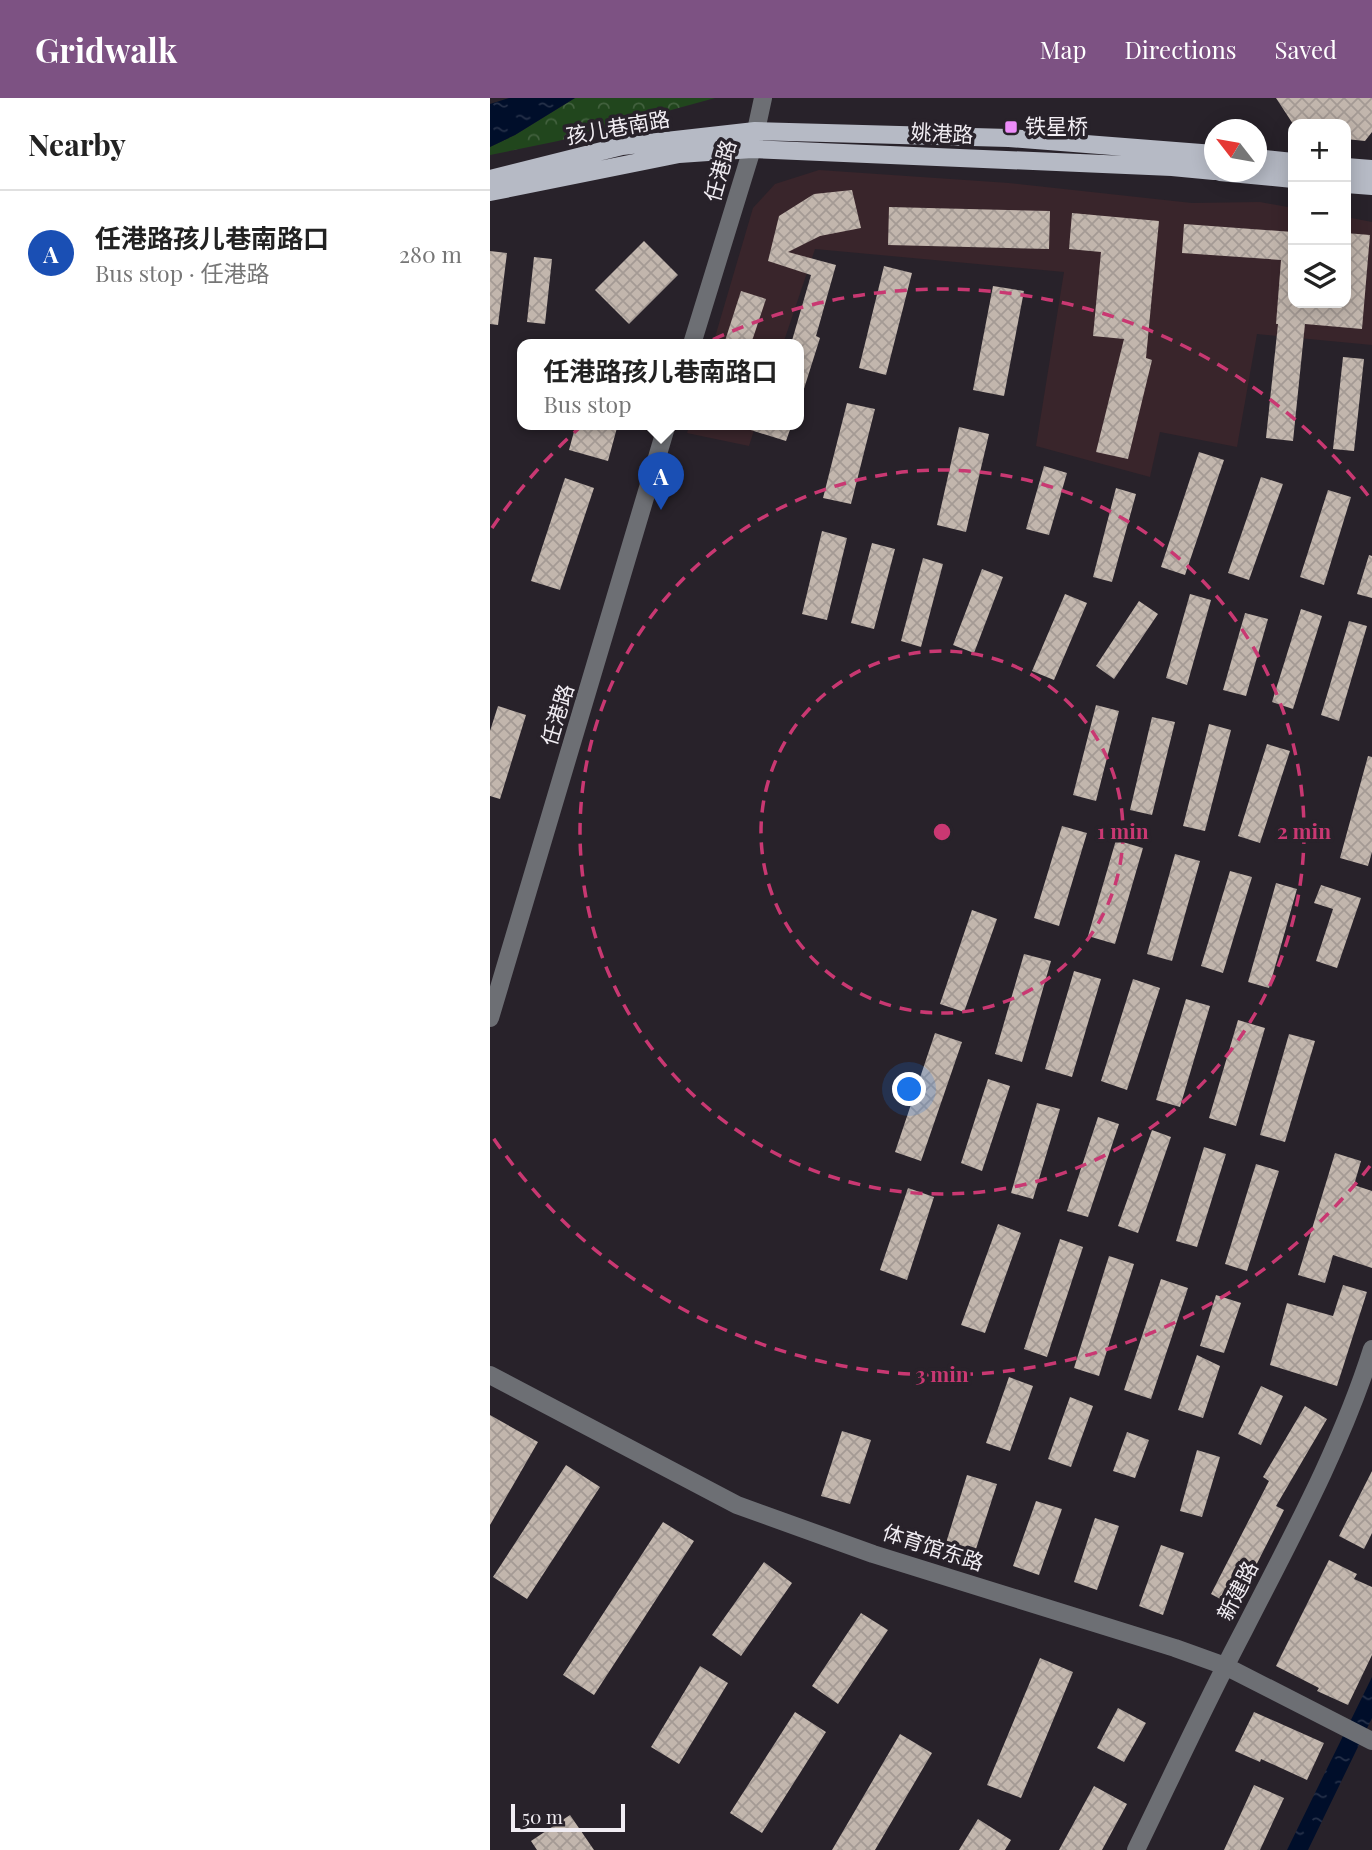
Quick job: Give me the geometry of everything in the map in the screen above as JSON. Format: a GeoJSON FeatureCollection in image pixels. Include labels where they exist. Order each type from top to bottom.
{"type":"FeatureCollection","features":[{"type":"Feature","properties":{"kind":"main road","name":"姚港路"},"geometry":{"type":"LineString","coordinates":[[754,140],[1009,138],[1204,153]]}},
{"type":"Feature","properties":{"kind":"main road","name":"姚港路"},"geometry":{"type":"LineString","coordinates":[[754,140],[1204,170]]}},
{"type":"Feature","properties":{"kind":"main road","name":"孩儿巷南路"},"geometry":{"type":"LineString","coordinates":[[490,179],[622,146],[754,140]]}},
{"type":"Feature","properties":{"kind":"main road","name":"孩儿巷南路"},"geometry":{"type":"LineString","coordinates":[[490,192],[754,140]]}},
{"type":"Feature","properties":{"kind":"main road"},"geometry":{"type":"LineString","coordinates":[[1267,160],[1288,162]]}},
{"type":"Feature","properties":{"kind":"main road"},"geometry":{"type":"LineString","coordinates":[[1351,167],[1372,169]]}},
{"type":"Feature","properties":{"kind":"main road"},"geometry":{"type":"LineString","coordinates":[[1267,177],[1288,179]]}},
{"type":"Feature","properties":{"kind":"main road"},"geometry":{"type":"LineString","coordinates":[[1351,184],[1372,186]]}},
{"type":"Feature","properties":{"kind":"street","name":"任港路"},"geometry":{"type":"LineString","coordinates":[[694,339],[754,140],[763,98]]}},
{"type":"Feature","properties":{"kind":"street","name":"任港路"},"geometry":{"type":"LineString","coordinates":[[490,1018],[665,430]]}},
{"type":"Feature","properties":{"kind":"street","name":"新建路"},"geometry":{"type":"LineString","coordinates":[[1136,1850],[1225,1666],[1339,1442],[1372,1349]]}},
{"type":"Feature","properties":{"kind":"street","name":"体育馆东路"},"geometry":{"type":"LineString","coordinates":[[490,1375],[737,1505],[873,1554],[1225,1666],[1369,1739]]}},
{"type":"Feature","properties":{"kind":"shaded area"},"geometry":{"type":"Polygon","coordinates":[[[819,170],[1009,183],[1192,203],[1260,202],[1288,207],[1288,308],[1351,308],[1351,218],[1372,222],[1372,345],[1257,334],[1237,447],[1160,432],[1150,477],[1036,446],[1064,272],[815,249],[785,339],[714,339],[753,208],[775,184],[819,170]]]}},
{"type":"Feature","properties":{"kind":"shaded area"},"geometry":{"type":"Polygon","coordinates":[[[688,430],[754,430],[749,446],[687,433],[688,430]]]}},
{"type":"Feature","properties":{"kind":"green space"},"geometry":{"type":"Polygon","coordinates":[[[575,98],[715,98],[558,141],[490,155],[490,147],[575,98]]]}},
{"type":"Feature","properties":{"kind":"water"},"geometry":{"type":"Polygon","coordinates":[[[509,98],[575,98],[490,147],[490,104],[509,98]]]}},
{"type":"Feature","properties":{"kind":"water"},"geometry":{"type":"Polygon","coordinates":[[[1372,1677],[1372,1718],[1308,1850],[1287,1850],[1372,1677]]]}},
{"type":"Feature","properties":{"kind":"building"},"geometry":{"type":"Polygon","coordinates":[[[1276,98],[1372,98],[1372,132],[1365,141],[1351,140],[1351,119],[1290,119],[1276,98]]]}},
{"type":"Feature","properties":{"kind":"building"},"geometry":{"type":"Polygon","coordinates":[[[852,190],[861,228],[820,236],[788,252],[836,265],[816,336],[820,338],[804,389],[804,339],[792,339],[811,275],[768,261],[779,216],[814,194],[852,190]]]}},
{"type":"Feature","properties":{"kind":"building"},"geometry":{"type":"Polygon","coordinates":[[[889,207],[1050,211],[1049,249],[888,245],[889,207]]]}},
{"type":"Feature","properties":{"kind":"building"},"geometry":{"type":"Polygon","coordinates":[[[1072,213],[1159,221],[1146,358],[1152,360],[1128,459],[1096,452],[1124,339],[1093,336],[1101,252],[1069,249],[1072,213]]]}},
{"type":"Feature","properties":{"kind":"building"},"geometry":{"type":"Polygon","coordinates":[[[1184,224],[1288,232],[1288,308],[1351,308],[1351,233],[1370,235],[1362,329],[1305,324],[1293,441],[1266,438],[1278,324],[1281,260],[1182,253],[1184,224]]]}},
{"type":"Feature","properties":{"kind":"building"},"geometry":{"type":"Polygon","coordinates":[[[644,241],[678,275],[629,324],[595,290],[644,241]]]}},
{"type":"Feature","properties":{"kind":"building"},"geometry":{"type":"Polygon","coordinates":[[[490,251],[507,253],[498,325],[490,324],[490,251]]]}},
{"type":"Feature","properties":{"kind":"building"},"geometry":{"type":"Polygon","coordinates":[[[534,257],[552,259],[545,324],[527,322],[534,257]]]}},
{"type":"Feature","properties":{"kind":"building"},"geometry":{"type":"Polygon","coordinates":[[[884,266],[912,273],[886,375],[859,368],[884,266]]]}},
{"type":"Feature","properties":{"kind":"building"},"geometry":{"type":"Polygon","coordinates":[[[993,286],[1024,291],[1004,396],[973,390],[993,286]]]}},
{"type":"Feature","properties":{"kind":"building"},"geometry":{"type":"Polygon","coordinates":[[[741,291],[766,299],[753,339],[726,339],[741,291]]]}},
{"type":"Feature","properties":{"kind":"building"},"geometry":{"type":"Polygon","coordinates":[[[1343,357],[1364,359],[1354,451],[1333,449],[1343,357]]]}},
{"type":"Feature","properties":{"kind":"building"},"geometry":{"type":"Polygon","coordinates":[[[847,403],[875,409],[851,504],[823,498],[847,403]]]}},
{"type":"Feature","properties":{"kind":"building"},"geometry":{"type":"Polygon","coordinates":[[[959,427],[989,434],[966,532],[937,525],[959,427]]]}},
{"type":"Feature","properties":{"kind":"building"},"geometry":{"type":"Polygon","coordinates":[[[574,430],[616,430],[608,461],[569,450],[574,430]]]}},
{"type":"Feature","properties":{"kind":"building"},"geometry":{"type":"Polygon","coordinates":[[[751,430],[790,430],[786,441],[751,430]]]}},
{"type":"Feature","properties":{"kind":"building"},"geometry":{"type":"Polygon","coordinates":[[[1199,452],[1224,460],[1185,575],[1161,567],[1199,452]]]}},
{"type":"Feature","properties":{"kind":"building"},"geometry":{"type":"Polygon","coordinates":[[[1044,466],[1067,473],[1049,535],[1026,529],[1044,466]]]}},
{"type":"Feature","properties":{"kind":"building"},"geometry":{"type":"Polygon","coordinates":[[[1261,477],[1283,484],[1249,580],[1228,573],[1261,477]]]}},
{"type":"Feature","properties":{"kind":"building"},"geometry":{"type":"Polygon","coordinates":[[[565,478],[594,488],[560,590],[531,581],[565,478]]]}},
{"type":"Feature","properties":{"kind":"building"},"geometry":{"type":"Polygon","coordinates":[[[1116,488],[1136,494],[1112,582],[1093,577],[1116,488]]]}},
{"type":"Feature","properties":{"kind":"building"},"geometry":{"type":"Polygon","coordinates":[[[1328,490],[1351,497],[1324,585],[1300,577],[1328,490]]]}},
{"type":"Feature","properties":{"kind":"building"},"geometry":{"type":"Polygon","coordinates":[[[822,531],[847,538],[827,620],[802,614],[822,531]]]}},
{"type":"Feature","properties":{"kind":"building"},"geometry":{"type":"Polygon","coordinates":[[[872,543],[895,549],[874,629],[851,623],[872,543]]]}},
{"type":"Feature","properties":{"kind":"building"},"geometry":{"type":"Polygon","coordinates":[[[1369,555],[1372,556],[1372,598],[1357,594],[1369,555]]]}},
{"type":"Feature","properties":{"kind":"building"},"geometry":{"type":"Polygon","coordinates":[[[923,558],[943,564],[921,647],[901,641],[923,558]]]}},
{"type":"Feature","properties":{"kind":"building"},"geometry":{"type":"Polygon","coordinates":[[[982,569],[1003,577],[974,653],[953,645],[982,569]]]}},
{"type":"Feature","properties":{"kind":"building"},"geometry":{"type":"Polygon","coordinates":[[[1065,594],[1087,603],[1054,680],[1032,671],[1065,594]]]}},
{"type":"Feature","properties":{"kind":"building"},"geometry":{"type":"Polygon","coordinates":[[[1190,594],[1211,600],[1187,685],[1166,678],[1190,594]]]}},
{"type":"Feature","properties":{"kind":"building"},"geometry":{"type":"Polygon","coordinates":[[[1139,601],[1158,614],[1114,679],[1096,666],[1139,601]]]}},
{"type":"Feature","properties":{"kind":"building"},"geometry":{"type":"Polygon","coordinates":[[[1301,609],[1322,616],[1293,709],[1272,702],[1301,609]]]}},
{"type":"Feature","properties":{"kind":"building"},"geometry":{"type":"Polygon","coordinates":[[[1245,613],[1268,619],[1246,696],[1223,690],[1245,613]]]}},
{"type":"Feature","properties":{"kind":"building"},"geometry":{"type":"Polygon","coordinates":[[[1349,621],[1367,626],[1339,721],[1321,715],[1349,621]]]}},
{"type":"Feature","properties":{"kind":"building"},"geometry":{"type":"Polygon","coordinates":[[[1096,705],[1119,711],[1096,801],[1073,795],[1096,705]]]}},
{"type":"Feature","properties":{"kind":"building"},"geometry":{"type":"Polygon","coordinates":[[[498,706],[526,715],[500,799],[490,796],[490,731],[498,706]]]}},
{"type":"Feature","properties":{"kind":"building"},"geometry":{"type":"Polygon","coordinates":[[[1152,717],[1175,722],[1152,815],[1130,810],[1152,717]]]}},
{"type":"Feature","properties":{"kind":"building"},"geometry":{"type":"Polygon","coordinates":[[[1209,724],[1231,730],[1205,831],[1183,826],[1209,724]]]}},
{"type":"Feature","properties":{"kind":"building"},"geometry":{"type":"Polygon","coordinates":[[[1267,744],[1290,751],[1260,843],[1238,836],[1267,744]]]}},
{"type":"Feature","properties":{"kind":"building"},"geometry":{"type":"Polygon","coordinates":[[[1368,756],[1372,757],[1372,852],[1368,866],[1340,858],[1368,756]]]}},
{"type":"Feature","properties":{"kind":"building"},"geometry":{"type":"Polygon","coordinates":[[[1062,826],[1087,833],[1059,926],[1034,918],[1062,826]]]}},
{"type":"Feature","properties":{"kind":"building"},"geometry":{"type":"Polygon","coordinates":[[[1116,840],[1143,848],[1115,944],[1088,936],[1116,840]]]}},
{"type":"Feature","properties":{"kind":"building"},"geometry":{"type":"Polygon","coordinates":[[[1175,854],[1200,861],[1172,961],[1147,954],[1175,854]]]}},
{"type":"Feature","properties":{"kind":"building"},"geometry":{"type":"Polygon","coordinates":[[[1230,871],[1252,877],[1223,973],[1201,966],[1230,871]]]}},
{"type":"Feature","properties":{"kind":"building"},"geometry":{"type":"Polygon","coordinates":[[[1276,883],[1297,889],[1269,988],[1248,982],[1276,883]]]}},
{"type":"Feature","properties":{"kind":"building"},"geometry":{"type":"Polygon","coordinates":[[[1321,885],[1361,898],[1337,968],[1316,961],[1333,909],[1314,903],[1321,885]]]}},
{"type":"Feature","properties":{"kind":"building"},"geometry":{"type":"Polygon","coordinates":[[[972,910],[997,919],[964,1012],[940,1004],[972,910]]]}},
{"type":"Feature","properties":{"kind":"building"},"geometry":{"type":"Polygon","coordinates":[[[1024,954],[1051,961],[1022,1062],[995,1054],[1024,954]]]}},
{"type":"Feature","properties":{"kind":"building"},"geometry":{"type":"Polygon","coordinates":[[[1074,971],[1101,979],[1072,1077],[1045,1069],[1074,971]]]}},
{"type":"Feature","properties":{"kind":"building"},"geometry":{"type":"Polygon","coordinates":[[[1133,979],[1160,988],[1127,1090],[1101,1081],[1133,979]]]}},
{"type":"Feature","properties":{"kind":"building"},"geometry":{"type":"Polygon","coordinates":[[[1186,999],[1210,1006],[1180,1107],[1156,1100],[1186,999]]]}},
{"type":"Feature","properties":{"kind":"building"},"geometry":{"type":"Polygon","coordinates":[[[1238,1020],[1265,1028],[1236,1126],[1209,1118],[1238,1020]]]}},
{"type":"Feature","properties":{"kind":"building"},"geometry":{"type":"Polygon","coordinates":[[[935,1033],[962,1042],[921,1161],[895,1152],[935,1033]]]}},
{"type":"Feature","properties":{"kind":"building"},"geometry":{"type":"Polygon","coordinates":[[[1289,1034],[1315,1041],[1285,1142],[1260,1135],[1289,1034]]]}},
{"type":"Feature","properties":{"kind":"building"},"geometry":{"type":"Polygon","coordinates":[[[988,1079],[1010,1086],[982,1171],[961,1163],[988,1079]]]}},
{"type":"Feature","properties":{"kind":"building"},"geometry":{"type":"Polygon","coordinates":[[[1037,1103],[1060,1109],[1033,1199],[1011,1193],[1037,1103]]]}},
{"type":"Feature","properties":{"kind":"building"},"geometry":{"type":"Polygon","coordinates":[[[1098,1117],[1119,1124],[1088,1217],[1067,1211],[1098,1117]]]}},
{"type":"Feature","properties":{"kind":"building"},"geometry":{"type":"Polygon","coordinates":[[[1152,1130],[1171,1137],[1138,1233],[1118,1226],[1152,1130]]]}},
{"type":"Feature","properties":{"kind":"building"},"geometry":{"type":"Polygon","coordinates":[[[1204,1147],[1226,1154],[1197,1247],[1176,1241],[1204,1147]]]}},
{"type":"Feature","properties":{"kind":"building"},"geometry":{"type":"Polygon","coordinates":[[[1335,1153],[1361,1161],[1354,1185],[1372,1191],[1372,1268],[1333,1255],[1325,1283],[1298,1275],[1335,1153]]]}},
{"type":"Feature","properties":{"kind":"building"},"geometry":{"type":"Polygon","coordinates":[[[1256,1164],[1279,1171],[1247,1271],[1225,1264],[1256,1164]]]}},
{"type":"Feature","properties":{"kind":"building"},"geometry":{"type":"Polygon","coordinates":[[[908,1188],[934,1197],[907,1280],[880,1270],[908,1188]]]}},
{"type":"Feature","properties":{"kind":"building"},"geometry":{"type":"Polygon","coordinates":[[[998,1224],[1021,1233],[985,1333],[961,1325],[998,1224]]]}},
{"type":"Feature","properties":{"kind":"building"},"geometry":{"type":"Polygon","coordinates":[[[1060,1239],[1083,1247],[1047,1357],[1024,1349],[1060,1239]]]}},
{"type":"Feature","properties":{"kind":"building"},"geometry":{"type":"Polygon","coordinates":[[[1109,1256],[1134,1264],[1099,1376],[1074,1368],[1109,1256]]]}},
{"type":"Feature","properties":{"kind":"building"},"geometry":{"type":"Polygon","coordinates":[[[1161,1279],[1188,1288],[1151,1399],[1124,1390],[1161,1279]]]}},
{"type":"Feature","properties":{"kind":"building"},"geometry":{"type":"Polygon","coordinates":[[[1343,1285],[1367,1292],[1337,1386],[1270,1365],[1287,1303],[1333,1316],[1343,1285]]]}},
{"type":"Feature","properties":{"kind":"building"},"geometry":{"type":"Polygon","coordinates":[[[1216,1295],[1241,1303],[1224,1353],[1200,1346],[1216,1295]]]}},
{"type":"Feature","properties":{"kind":"building"},"geometry":{"type":"Polygon","coordinates":[[[1197,1355],[1220,1366],[1203,1418],[1178,1410],[1197,1355]]]}},
{"type":"Feature","properties":{"kind":"building"},"geometry":{"type":"Polygon","coordinates":[[[1009,1377],[1033,1386],[1010,1451],[986,1443],[1009,1377]]]}},
{"type":"Feature","properties":{"kind":"building"},"geometry":{"type":"Polygon","coordinates":[[[1261,1386],[1283,1396],[1261,1445],[1238,1434],[1261,1386]]]}},
{"type":"Feature","properties":{"kind":"building"},"geometry":{"type":"Polygon","coordinates":[[[1070,1397],[1093,1406],[1071,1467],[1048,1459],[1070,1397]]]}},
{"type":"Feature","properties":{"kind":"building"},"geometry":{"type":"Polygon","coordinates":[[[1305,1406],[1327,1419],[1276,1506],[1284,1510],[1235,1607],[1211,1594],[1269,1481],[1263,1477],[1305,1406]]]}},
{"type":"Feature","properties":{"kind":"building"},"geometry":{"type":"Polygon","coordinates":[[[490,1415],[538,1442],[490,1525],[490,1415]]]}},
{"type":"Feature","properties":{"kind":"building"},"geometry":{"type":"Polygon","coordinates":[[[842,1431],[871,1440],[850,1504],[821,1496],[842,1431]]]}},
{"type":"Feature","properties":{"kind":"building"},"geometry":{"type":"Polygon","coordinates":[[[1127,1432],[1149,1440],[1135,1478],[1113,1471],[1127,1432]]]}},
{"type":"Feature","properties":{"kind":"building"},"geometry":{"type":"Polygon","coordinates":[[[1197,1450],[1220,1457],[1202,1517],[1180,1511],[1197,1450]]]}},
{"type":"Feature","properties":{"kind":"building"},"geometry":{"type":"Polygon","coordinates":[[[566,1465],[600,1487],[527,1599],[493,1577],[566,1465]]]}},
{"type":"Feature","properties":{"kind":"building"},"geometry":{"type":"Polygon","coordinates":[[[1372,1471],[1372,1533],[1364,1549],[1339,1536],[1372,1471]]]}},
{"type":"Feature","properties":{"kind":"building"},"geometry":{"type":"Polygon","coordinates":[[[967,1475],[997,1484],[975,1552],[946,1543],[967,1475]]]}},
{"type":"Feature","properties":{"kind":"building"},"geometry":{"type":"Polygon","coordinates":[[[1036,1501],[1062,1509],[1039,1575],[1013,1566],[1036,1501]]]}},
{"type":"Feature","properties":{"kind":"building"},"geometry":{"type":"Polygon","coordinates":[[[1095,1518],[1119,1526],[1097,1590],[1074,1582],[1095,1518]]]}},
{"type":"Feature","properties":{"kind":"building"},"geometry":{"type":"Polygon","coordinates":[[[663,1522],[694,1541],[594,1695],[563,1675],[663,1522]]]}},
{"type":"Feature","properties":{"kind":"building"},"geometry":{"type":"Polygon","coordinates":[[[1161,1545],[1184,1553],[1163,1615],[1139,1606],[1161,1545]]]}},
{"type":"Feature","properties":{"kind":"building"},"geometry":{"type":"Polygon","coordinates":[[[1329,1560],[1357,1574],[1354,1579],[1372,1587],[1372,1655],[1348,1705],[1317,1691],[1319,1688],[1276,1666],[1329,1560]]]}},
{"type":"Feature","properties":{"kind":"building"},"geometry":{"type":"Polygon","coordinates":[[[764,1562],[792,1583],[741,1656],[712,1635],[764,1562]]]}},
{"type":"Feature","properties":{"kind":"building"},"geometry":{"type":"Polygon","coordinates":[[[861,1613],[888,1630],[838,1704],[812,1686],[861,1613]]]}},
{"type":"Feature","properties":{"kind":"building"},"geometry":{"type":"Polygon","coordinates":[[[1040,1658],[1073,1672],[1021,1798],[987,1785],[1040,1658]]]}},
{"type":"Feature","properties":{"kind":"building"},"geometry":{"type":"Polygon","coordinates":[[[700,1666],[728,1683],[679,1764],[651,1747],[700,1666]]]}},
{"type":"Feature","properties":{"kind":"building"},"geometry":{"type":"Polygon","coordinates":[[[1118,1708],[1146,1723],[1124,1762],[1097,1748],[1118,1708]]]}},
{"type":"Feature","properties":{"kind":"building"},"geometry":{"type":"Polygon","coordinates":[[[795,1712],[826,1732],[762,1833],[730,1813],[795,1712]]]}},
{"type":"Feature","properties":{"kind":"building"},"geometry":{"type":"Polygon","coordinates":[[[1254,1712],[1324,1743],[1307,1780],[1261,1759],[1260,1762],[1235,1751],[1254,1712]]]}},
{"type":"Feature","properties":{"kind":"building"},"geometry":{"type":"Polygon","coordinates":[[[900,1734],[932,1753],[875,1850],[832,1850],[900,1734]]]}},
{"type":"Feature","properties":{"kind":"building"},"geometry":{"type":"Polygon","coordinates":[[[1254,1785],[1284,1798],[1260,1850],[1224,1850],[1254,1785]]]}},
{"type":"Feature","properties":{"kind":"building"},"geometry":{"type":"Polygon","coordinates":[[[1094,1786],[1127,1804],[1102,1850],[1059,1850],[1094,1786]]]}},
{"type":"Feature","properties":{"kind":"building"},"geometry":{"type":"Polygon","coordinates":[[[570,1815],[594,1850],[537,1850],[531,1841],[570,1815]]]}},
{"type":"Feature","properties":{"kind":"building"},"geometry":{"type":"Polygon","coordinates":[[[978,1819],[1011,1840],[1005,1850],[959,1850],[978,1819]]]}},
{"type":"Feature","properties":{"kind":"place","name":"铁星桥"},"geometry":{"type":"Point","coordinates":[1011,127]}},
{"type":"Feature","properties":{"kind":"place","name":"任港路孩儿巷南路口"},"geometry":{"type":"Point","coordinates":[661,510]}}]}
